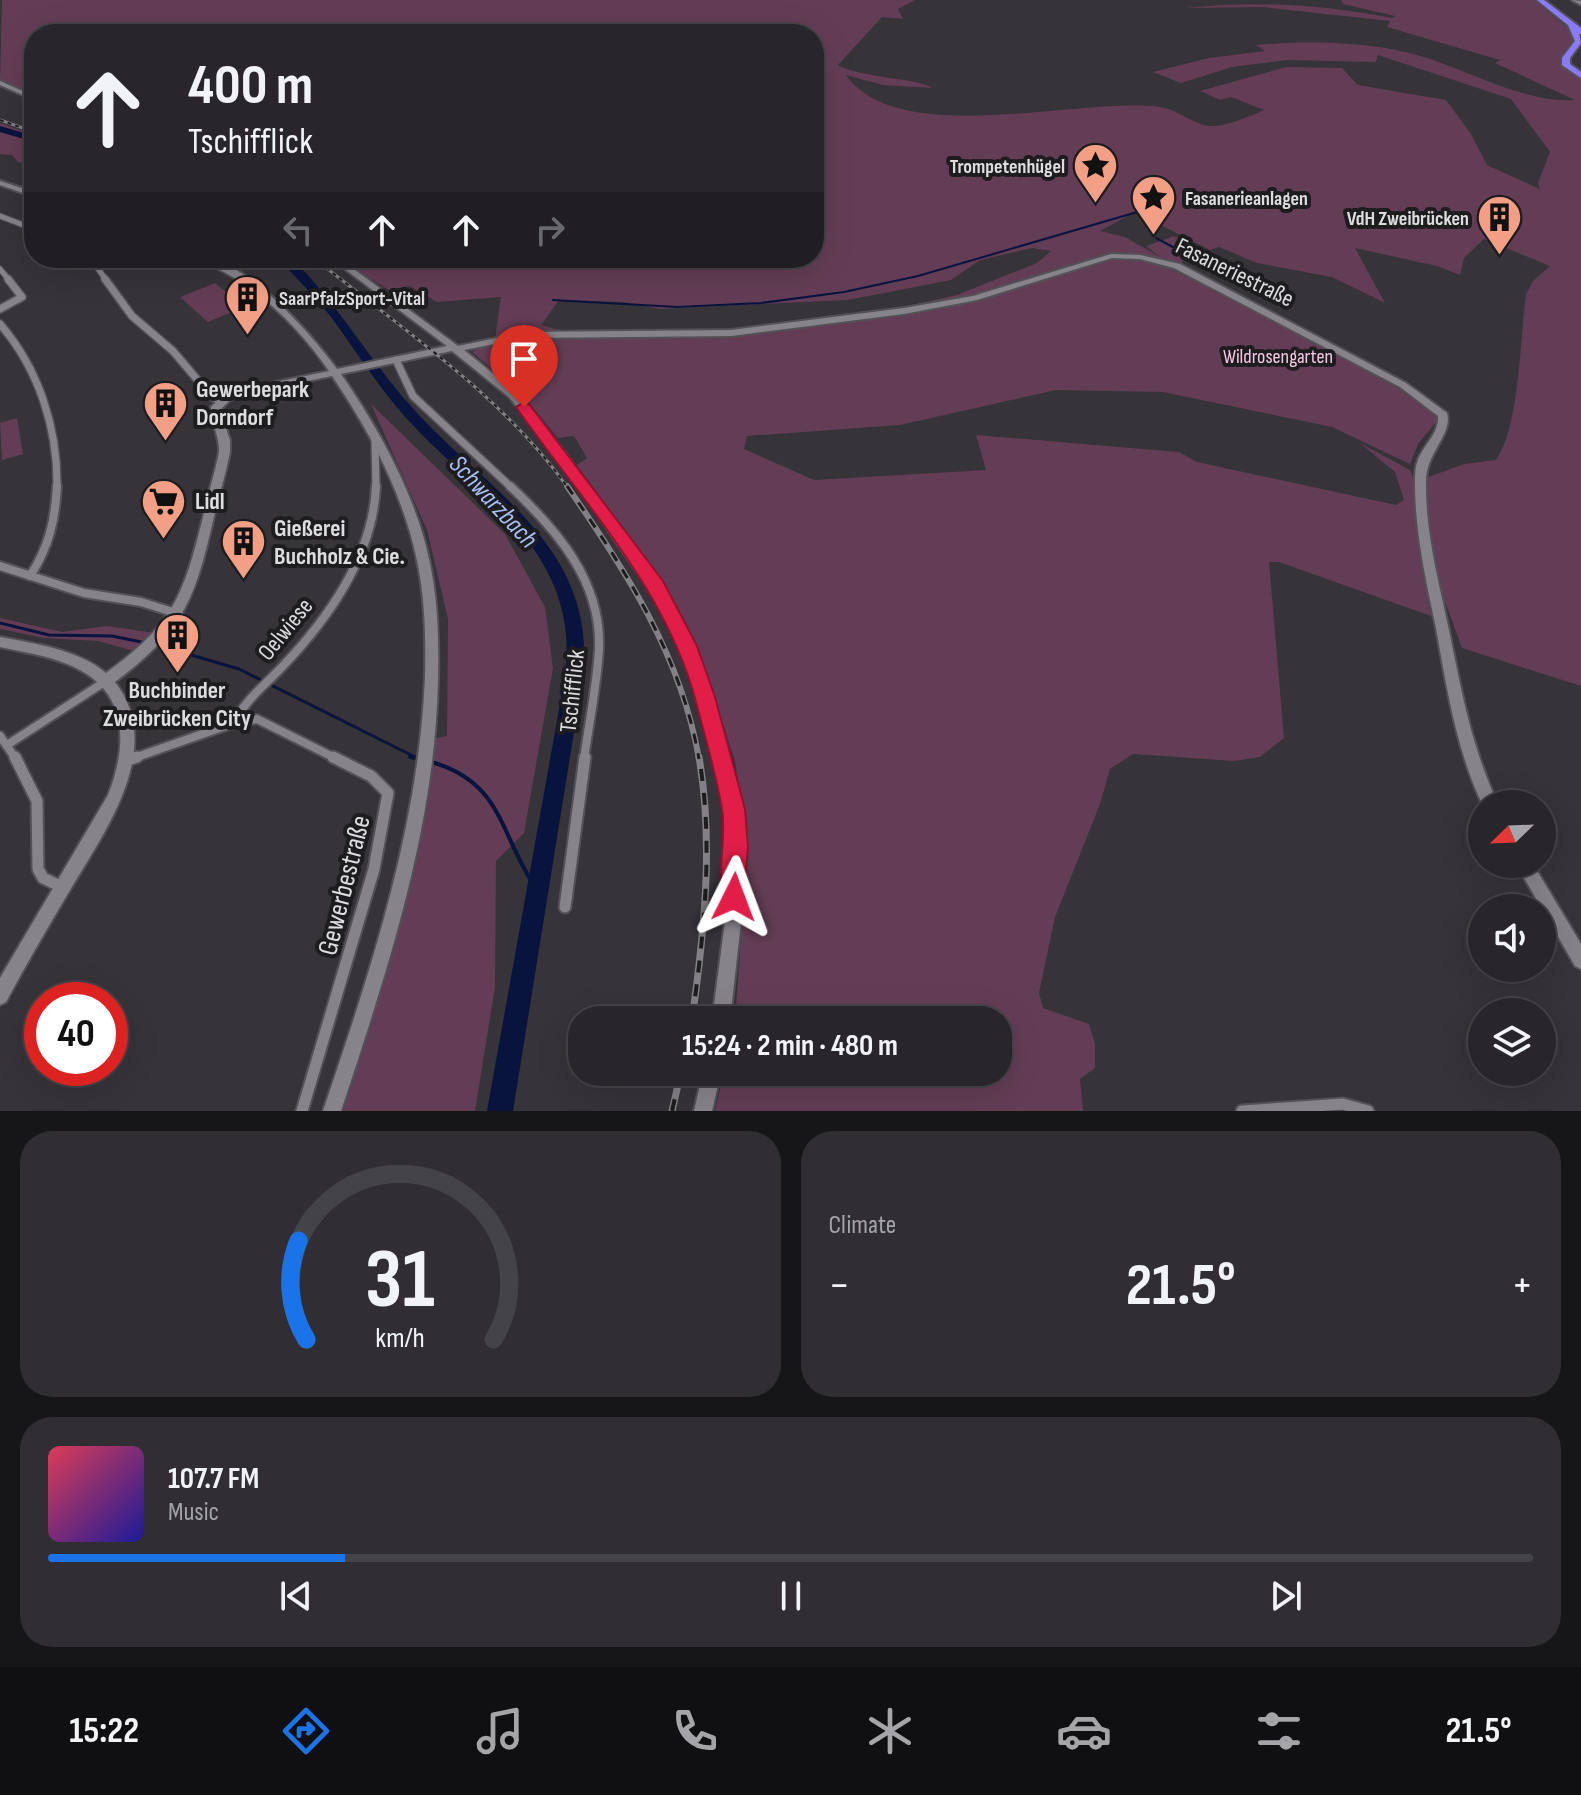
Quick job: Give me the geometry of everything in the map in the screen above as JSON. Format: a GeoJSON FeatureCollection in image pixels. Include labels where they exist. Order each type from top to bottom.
{"type":"FeatureCollection","features":[{"type":"Feature","properties":{"kind":"highway"},"geometry":{"type":"LineString","coordinates":[[1540,0],[1581,29]]}},
{"type":"Feature","properties":{"kind":"highway"},"geometry":{"type":"LineString","coordinates":[[1547,0],[1581,29]]}},
{"type":"Feature","properties":{"kind":"highway"},"geometry":{"type":"LineString","coordinates":[[1570,24],[1579,41],[1566,58],[1566,65],[1581,76]]}},
{"type":"Feature","properties":{"kind":"highway"},"geometry":{"type":"LineString","coordinates":[[1566,58],[1581,55]]}},
{"type":"Feature","properties":{"kind":"street"},"geometry":{"type":"LineString","coordinates":[[1575,0],[1581,3]]}},
{"type":"Feature","properties":{"kind":"street"},"geometry":{"type":"LineString","coordinates":[[0,83],[24,94]]}},
{"type":"Feature","properties":{"kind":"street"},"geometry":{"type":"LineString","coordinates":[[0,183],[24,191]]}},
{"type":"Feature","properties":{"kind":"street"},"geometry":{"type":"LineString","coordinates":[[0,216],[24,225]]}},
{"type":"Feature","properties":{"kind":"street","name":"Fasaneriestraße"},"geometry":{"type":"LineString","coordinates":[[454,348],[536,334],[764,330],[951,303],[1111,256],[1140,257],[1177,266],[1403,385],[1443,415],[1444,428],[1420,464],[1424,522],[1459,717],[1484,790]]}},
{"type":"Feature","properties":{"kind":"street"},"geometry":{"type":"LineString","coordinates":[[97,268],[132,316],[173,351],[212,397],[222,401]]}},
{"type":"Feature","properties":{"kind":"street"},"geometry":{"type":"LineString","coordinates":[[224,268],[246,280],[276,303],[336,373],[375,441],[404,504],[427,577],[433,660],[422,769],[399,886],[359,1034],[332,1111]]}},
{"type":"Feature","properties":{"kind":"street"},"geometry":{"type":"LineString","coordinates":[[348,268],[513,395],[562,456],[657,586],[687,646],[705,697],[734,809],[737,847],[733,922],[723,1006]]}},
{"type":"Feature","properties":{"kind":"street"},"geometry":{"type":"LineString","coordinates":[[0,269],[22,297],[0,309]]}},
{"type":"Feature","properties":{"kind":"street"},"geometry":{"type":"LineString","coordinates":[[0,324],[19,342],[30,359],[59,472],[46,547],[38,568],[30,576]]}},
{"type":"Feature","properties":{"kind":"street"},"geometry":{"type":"LineString","coordinates":[[63,887],[43,878],[38,869],[37,801],[4,740],[106,681],[142,654],[180,614],[199,564],[224,450],[223,431],[215,409],[231,395],[454,348]]}},
{"type":"Feature","properties":{"kind":"street"},"geometry":{"type":"LineString","coordinates":[[299,380],[310,373],[322,355]]}},
{"type":"Feature","properties":{"kind":"street","name":"Tschifflick"},"geometry":{"type":"LineString","coordinates":[[392,361],[413,396],[545,519],[572,553],[592,601],[599,646],[595,692],[565,907]]}},
{"type":"Feature","properties":{"kind":"street","name":"Oelwiese"},"geometry":{"type":"LineString","coordinates":[[234,723],[253,695],[322,617],[361,551],[375,508],[375,441]]}},
{"type":"Feature","properties":{"kind":"street"},"geometry":{"type":"LineString","coordinates":[[0,566],[84,593],[141,602],[180,614]]}},
{"type":"Feature","properties":{"kind":"street"},"geometry":{"type":"LineString","coordinates":[[0,642],[69,660],[106,681],[120,700],[125,718],[124,762],[110,807],[0,996]]}},
{"type":"Feature","properties":{"kind":"street","name":"Gewerbestraße"},"geometry":{"type":"LineString","coordinates":[[234,723],[257,719],[371,776],[381,782],[388,793],[374,869],[302,1111]]}},
{"type":"Feature","properties":{"kind":"street"},"geometry":{"type":"LineString","coordinates":[[124,762],[234,723]]}},
{"type":"Feature","properties":{"kind":"street"},"geometry":{"type":"LineString","coordinates":[[1532,878],[1581,960]]}},
{"type":"Feature","properties":{"kind":"street"},"geometry":{"type":"LineString","coordinates":[[703,1111],[709,1086]]}},
{"type":"Feature","properties":{"kind":"street"},"geometry":{"type":"LineString","coordinates":[[1242,1111],[1343,1104],[1368,1111]]}},
{"type":"Feature","properties":{"kind":"green space","name":"Wildrosengarten"},"geometry":{"type":"Polygon","coordinates":[[[2,0],[915,0],[898,9],[903,19],[882,17],[838,65],[860,73],[915,82],[932,88],[883,85],[846,75],[871,97],[906,110],[948,115],[993,115],[1126,106],[1160,107],[1199,123],[1218,126],[1264,110],[1231,97],[1220,100],[1200,91],[1286,67],[1342,68],[1358,85],[1446,100],[1471,134],[1487,165],[1540,189],[1538,183],[1550,152],[1511,99],[1378,55],[1376,62],[1287,60],[1232,67],[1181,83],[1153,72],[1209,58],[1265,51],[1256,45],[1350,44],[1405,52],[1533,96],[1575,100],[1495,63],[1500,60],[1387,27],[1390,21],[1262,7],[1186,8],[1237,4],[1289,5],[1392,18],[1395,16],[1343,4],[1341,0],[1534,0],[1575,34],[1576,44],[1562,56],[1561,63],[1581,77],[1581,686],[1462,648],[1446,604],[1428,599],[1431,616],[1279,562],[1269,562],[1284,738],[1260,757],[1235,761],[1133,754],[1110,769],[1100,804],[1055,917],[1039,993],[1043,1008],[1089,1024],[1095,1044],[1095,1068],[1080,1079],[1083,1111],[715,1111],[721,1086],[1012,1086],[1012,1006],[736,1006],[748,845],[735,761],[698,648],[662,581],[577,465],[587,458],[574,436],[558,438],[522,394],[472,352],[495,339],[501,297],[437,302],[410,286],[389,290],[353,268],[824,268],[824,24],[24,24],[24,91],[0,80],[2,0]],[[1135,212],[1100,231],[1125,237],[1160,257],[1146,246],[1174,236],[1200,248],[1202,254],[1176,264],[1164,258],[1164,265],[1367,369],[1434,411],[1437,421],[1418,444],[1410,464],[1332,427],[1163,392],[1056,390],[900,425],[747,436],[744,449],[814,480],[986,470],[976,435],[1179,452],[1197,462],[1396,505],[1404,500],[1395,472],[1360,443],[1410,470],[1415,482],[1464,464],[1496,460],[1504,445],[1514,404],[1526,294],[1533,281],[1550,266],[1484,239],[1464,258],[1460,275],[1437,266],[1355,248],[1385,303],[1332,277],[1257,263],[1219,247],[1210,250],[1135,212]],[[1032,248],[980,260],[951,280],[848,300],[660,309],[623,302],[559,300],[541,325],[563,331],[712,330],[783,325],[908,306],[957,295],[1037,263],[1051,251],[1032,248]]]}},
{"type":"Feature","properties":{"kind":"green space"},"geometry":{"type":"Polygon","coordinates":[[[0,123],[24,131],[24,162],[18,162],[12,155],[0,154],[0,123]]]}},
{"type":"Feature","properties":{"kind":"green space"},"geometry":{"type":"Polygon","coordinates":[[[215,283],[244,307],[208,322],[180,297],[215,283]]]}},
{"type":"Feature","properties":{"kind":"green space"},"geometry":{"type":"Polygon","coordinates":[[[371,404],[505,534],[545,607],[553,668],[524,833],[496,861],[495,987],[475,1111],[343,1111],[404,908],[433,739],[447,736],[448,619],[427,530],[371,404]]]}},
{"type":"Feature","properties":{"kind":"green space"},"geometry":{"type":"Polygon","coordinates":[[[17,418],[23,454],[2,460],[0,423],[17,418]]]}},
{"type":"Feature","properties":{"kind":"green space"},"geometry":{"type":"Polygon","coordinates":[[[0,618],[62,632],[107,626],[154,633],[134,651],[98,641],[44,638],[0,629],[0,618]]]}},
{"type":"Feature","properties":{"kind":"waterway","name":"Schwarzbach"},"geometry":{"type":"LineString","coordinates":[[0,129],[24,136]]}},
{"type":"Feature","properties":{"kind":"waterway"},"geometry":{"type":"LineString","coordinates":[[553,300],[677,307],[761,303],[844,292],[918,276],[1175,201]]}},
{"type":"Feature","properties":{"kind":"waterway"},"geometry":{"type":"LineString","coordinates":[[1156,238],[1186,254]]}},
{"type":"Feature","properties":{"kind":"waterway","name":"Schwarzbach"},"geometry":{"type":"LineString","coordinates":[[294,268],[335,314],[411,415],[486,486],[534,538],[554,566],[568,597],[576,630],[574,676],[500,1111]]}},
{"type":"Feature","properties":{"kind":"waterway","name":"Schwarzbach"},"geometry":{"type":"LineString","coordinates":[[0,623],[49,635],[112,636],[146,643]]}},
{"type":"Feature","properties":{"kind":"waterway","name":"Schwarzbach"},"geometry":{"type":"LineString","coordinates":[[157,645],[239,669],[418,759]]}},
{"type":"Feature","properties":{"kind":"waterway","name":"Schwarzbach"},"geometry":{"type":"LineString","coordinates":[[410,757],[418,759]]}},
{"type":"Feature","properties":{"kind":"waterway","name":"Schwarzbach"},"geometry":{"type":"LineString","coordinates":[[428,761],[453,770],[486,796],[536,888]]}},
{"type":"Feature","properties":{"kind":"railway"},"geometry":{"type":"LineString","coordinates":[[0,120],[24,128]]}},
{"type":"Feature","properties":{"kind":"railway"},"geometry":{"type":"LineString","coordinates":[[327,268],[482,393],[542,454],[568,488]]}},
{"type":"Feature","properties":{"kind":"railway"},"geometry":{"type":"LineString","coordinates":[[567,486],[630,582],[665,649],[691,721],[699,759]]}},
{"type":"Feature","properties":{"kind":"railway"},"geometry":{"type":"LineString","coordinates":[[694,1006],[707,856],[699,757]]}},
{"type":"Feature","properties":{"kind":"railway"},"geometry":{"type":"LineString","coordinates":[[672,1111],[678,1086]]}},
{"type":"Feature","properties":{"kind":"place","name":"Trompetenhügel"},"geometry":{"type":"Point","coordinates":[1096,205]}},
{"type":"Feature","properties":{"kind":"place","name":"Fasanerieanlagen"},"geometry":{"type":"Point","coordinates":[1154,237]}},
{"type":"Feature","properties":{"kind":"place","name":"VdH Zweibrücken"},"geometry":{"type":"Point","coordinates":[1500,257]}},
{"type":"Feature","properties":{"kind":"place","name":"SaarPfalzSport-Vital"},"geometry":{"type":"Point","coordinates":[248,337]}},
{"type":"Feature","properties":{"kind":"place","name":"Gewerbepark Dorndorf"},"geometry":{"type":"Point","coordinates":[165,442]}},
{"type":"Feature","properties":{"kind":"place","name":"Lidl"},"geometry":{"type":"Point","coordinates":[164,540]}},
{"type":"Feature","properties":{"kind":"place","name":"Gießerei Buchholz & Cie."},"geometry":{"type":"Point","coordinates":[243,581]}},
{"type":"Feature","properties":{"kind":"place","name":"Buchbinder Zweibrücken City"},"geometry":{"type":"Point","coordinates":[177,675]}},
{"type":"Feature","properties":{"kind":"route"},"geometry":{"type":"LineString","coordinates":[[524,407],[657,586],[687,646],[705,697],[734,809],[737,847],[734,897]]}}]}
